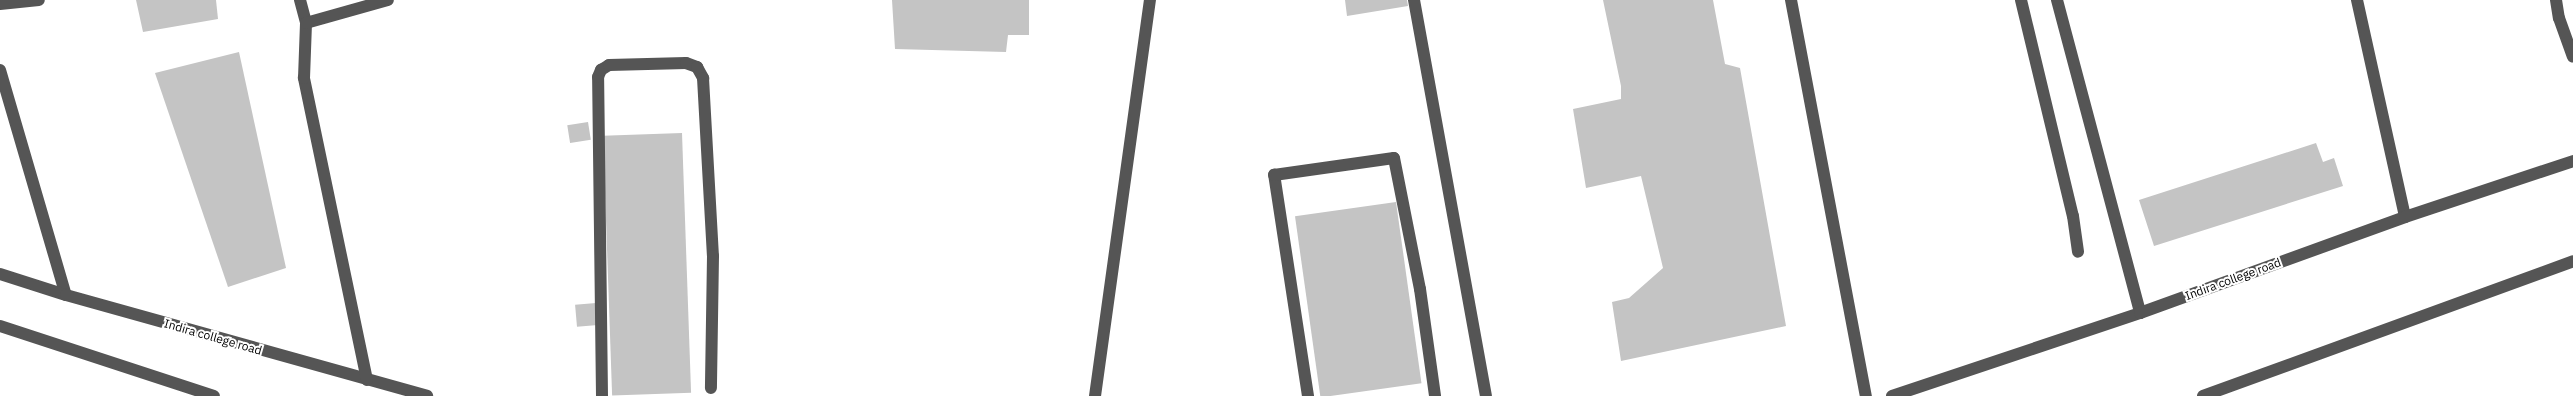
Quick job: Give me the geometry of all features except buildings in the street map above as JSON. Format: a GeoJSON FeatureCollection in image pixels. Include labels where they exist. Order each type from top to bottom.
{"type":"FeatureCollection","features":[{"type":"Feature","properties":{"kind":"street"},"geometry":{"type":"LineString","coordinates":[[0,4],[39,0]]}},
{"type":"Feature","properties":{"kind":"street"},"geometry":{"type":"LineString","coordinates":[[300,0],[306,23],[304,78],[367,380]]}},
{"type":"Feature","properties":{"kind":"street"},"geometry":{"type":"LineString","coordinates":[[306,23],[388,0]]}},
{"type":"Feature","properties":{"kind":"street"},"geometry":{"type":"LineString","coordinates":[[1095,396],[1150,0]]}},
{"type":"Feature","properties":{"kind":"street"},"geometry":{"type":"LineString","coordinates":[[1414,0],[1486,396]]}},
{"type":"Feature","properties":{"kind":"street"},"geometry":{"type":"LineString","coordinates":[[1791,0],[1866,396]]}},
{"type":"Feature","properties":{"kind":"street"},"geometry":{"type":"LineString","coordinates":[[2021,0],[2073,216],[2078,252]]}},
{"type":"Feature","properties":{"kind":"street"},"geometry":{"type":"LineString","coordinates":[[2057,0],[2140,313]]}},
{"type":"Feature","properties":{"kind":"street"},"geometry":{"type":"LineString","coordinates":[[2357,0],[2405,217]]}},
{"type":"Feature","properties":{"kind":"street"},"geometry":{"type":"LineString","coordinates":[[2556,0],[2559,18],[2573,57]]}},
{"type":"Feature","properties":{"kind":"street"},"geometry":{"type":"LineString","coordinates":[[602,396],[598,78],[601,70],[610,66],[686,63],[697,67],[703,78],[713,256],[711,388]]}},
{"type":"Feature","properties":{"kind":"street"},"geometry":{"type":"LineString","coordinates":[[0,70],[66,295]]}},
{"type":"Feature","properties":{"kind":"street"},"geometry":{"type":"LineString","coordinates":[[1308,396],[1274,175],[1394,158],[1420,289],[1435,396]]}},
{"type":"Feature","properties":{"kind":"street","name":"Indira college road"},"geometry":{"type":"LineString","coordinates":[[1892,396],[2140,313],[2405,217],[2573,161]]}},
{"type":"Feature","properties":{"kind":"street"},"geometry":{"type":"LineString","coordinates":[[2203,396],[2573,261]]}},
{"type":"Feature","properties":{"kind":"street","name":"Indira college road"},"geometry":{"type":"LineString","coordinates":[[0,274],[66,295],[427,396]]}},
{"type":"Feature","properties":{"kind":"street"},"geometry":{"type":"LineString","coordinates":[[0,326],[210,395]]}}]}
